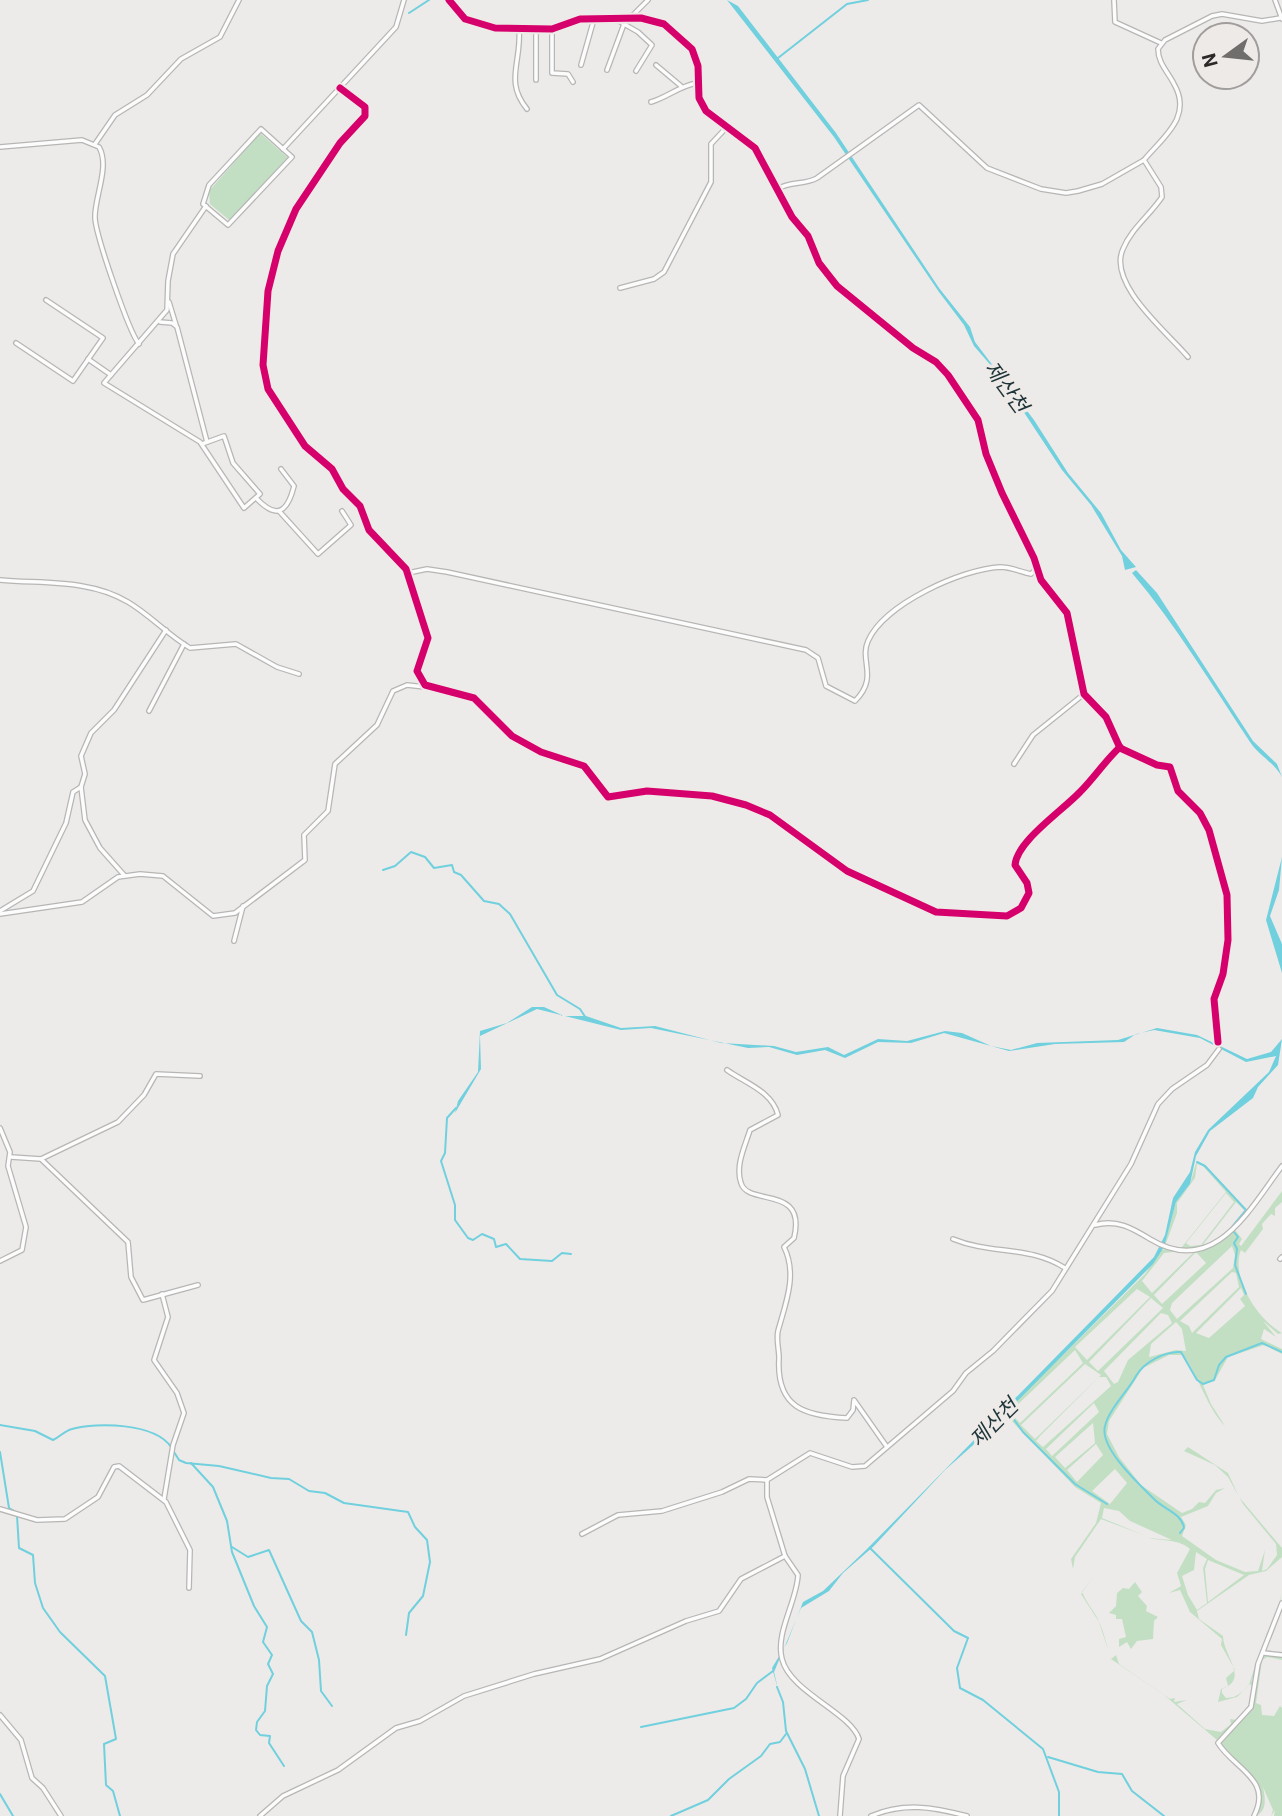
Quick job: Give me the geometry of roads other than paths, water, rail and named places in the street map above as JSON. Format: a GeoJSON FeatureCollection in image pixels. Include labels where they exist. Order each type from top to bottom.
{"type":"FeatureCollection","features":[{"type":"Feature","properties":{"kind":"street"},"geometry":{"type":"LineString","coordinates":[[95,144],[115,116],[147,94],[181,59],[220,37],[239,0]]}},
{"type":"Feature","properties":{"kind":"street"},"geometry":{"type":"LineString","coordinates":[[283,149],[396,27],[404,0]]}},
{"type":"Feature","properties":{"kind":"street"},"geometry":{"type":"LineString","coordinates":[[449,0],[468,20],[495,29],[552,29],[575,20],[630,18],[656,21],[680,34],[696,57],[697,83],[704,108],[725,128],[752,144],[792,217],[806,233],[818,263],[837,286],[913,348],[936,362],[948,375],[978,421],[986,454],[1042,582],[1067,613],[1084,694],[1106,717],[1119,747],[1157,765],[1170,767],[1178,791],[1200,813],[1214,842],[1227,895],[1229,928],[1223,974],[1214,999],[1218,1042]]}},
{"type":"Feature","properties":{"kind":"street"},"geometry":{"type":"LineString","coordinates":[[630,18],[648,0]]}},
{"type":"Feature","properties":{"kind":"street"},"geometry":{"type":"LineString","coordinates":[[1114,0],[1115,22],[1161,43]]}},
{"type":"Feature","properties":{"kind":"street"},"geometry":{"type":"LineString","coordinates":[[777,189],[791,182],[812,180],[919,105],[987,168],[1041,190],[1069,193],[1107,182],[1144,160],[1172,131],[1178,113],[1176,88],[1158,55],[1161,43],[1212,16],[1222,14],[1262,21],[1281,18],[1275,0]]}},
{"type":"Feature","properties":{"kind":"street"},"geometry":{"type":"LineString","coordinates":[[581,65],[594,19]]}},
{"type":"Feature","properties":{"kind":"street"},"geometry":{"type":"LineString","coordinates":[[617,20],[652,45],[636,71]]}},
{"type":"Feature","properties":{"kind":"street"},"geometry":{"type":"LineString","coordinates":[[607,70],[624,24]]}},
{"type":"Feature","properties":{"kind":"street"},"geometry":{"type":"LineString","coordinates":[[519,29],[519,62],[513,83],[518,98],[527,109]]}},
{"type":"Feature","properties":{"kind":"street"},"geometry":{"type":"LineString","coordinates":[[552,29],[552,74],[568,74],[573,82]]}},
{"type":"Feature","properties":{"kind":"street"},"geometry":{"type":"LineString","coordinates":[[536,30],[536,80]]}},
{"type":"Feature","properties":{"kind":"street"},"geometry":{"type":"LineString","coordinates":[[656,65],[681,86]]}},
{"type":"Feature","properties":{"kind":"street"},"geometry":{"type":"LineString","coordinates":[[651,102],[669,95],[681,86],[697,83]]}},
{"type":"Feature","properties":{"kind":"street"},"geometry":{"type":"LineString","coordinates":[[340,88],[365,107],[365,116],[340,143],[296,209],[278,251],[268,291],[264,372],[268,389],[305,446],[332,469],[343,489],[360,506],[369,530],[386,545],[408,573],[428,638],[416,671],[427,687]]}},
{"type":"Feature","properties":{"kind":"street"},"geometry":{"type":"LineString","coordinates":[[620,289],[654,279],[664,272],[711,182],[711,144],[725,128]]}},
{"type":"Feature","properties":{"kind":"street"},"geometry":{"type":"LineString","coordinates":[[261,129],[283,149],[292,157],[228,225],[206,206],[204,197],[209,185],[261,129]]}},
{"type":"Feature","properties":{"kind":"street"},"geometry":{"type":"LineString","coordinates":[[0,147],[75,140],[95,144],[103,158],[96,227],[131,329],[139,344]]}},
{"type":"Feature","properties":{"kind":"street"},"geometry":{"type":"LineString","coordinates":[[1144,160],[1161,187],[1162,197],[1126,244],[1120,257],[1120,268],[1148,314],[1188,357]]}},
{"type":"Feature","properties":{"kind":"street"},"geometry":{"type":"LineString","coordinates":[[202,444],[224,436],[233,463],[260,494],[244,508],[202,444],[104,383],[167,310],[173,254],[206,206]]}},
{"type":"Feature","properties":{"kind":"street"},"geometry":{"type":"LineString","coordinates":[[16,344],[73,381],[103,338],[46,300]]}},
{"type":"Feature","properties":{"kind":"street"},"geometry":{"type":"LineString","coordinates":[[168,300],[207,442]]}},
{"type":"Feature","properties":{"kind":"street"},"geometry":{"type":"LineString","coordinates":[[158,323],[172,323],[177,327]]}},
{"type":"Feature","properties":{"kind":"street"},"geometry":{"type":"LineString","coordinates":[[131,329],[146,336]]}},
{"type":"Feature","properties":{"kind":"street"},"geometry":{"type":"LineString","coordinates":[[88,359],[111,375]]}},
{"type":"Feature","properties":{"kind":"street"},"geometry":{"type":"LineString","coordinates":[[256,498],[270,511],[279,511],[287,505],[293,486],[281,469]]}},
{"type":"Feature","properties":{"kind":"street"},"geometry":{"type":"LineString","coordinates":[[279,511],[318,554],[351,525],[342,511]]}},
{"type":"Feature","properties":{"kind":"street"},"geometry":{"type":"LineString","coordinates":[[408,573],[427,569],[460,574],[796,647],[818,658],[826,686],[855,701],[868,677],[867,642],[891,613],[951,580],[999,567],[1031,574],[1037,568]]}},
{"type":"Feature","properties":{"kind":"street"},"geometry":{"type":"LineString","coordinates":[[0,580],[97,589],[129,603],[184,644],[194,648],[236,644],[277,667],[299,674]]}},
{"type":"Feature","properties":{"kind":"street"},"geometry":{"type":"LineString","coordinates":[[124,875],[100,848],[88,827],[82,807],[81,787],[85,774],[81,756],[88,739],[114,710],[166,630]]}},
{"type":"Feature","properties":{"kind":"street"},"geometry":{"type":"LineString","coordinates":[[149,711],[184,644]]}},
{"type":"Feature","properties":{"kind":"street"},"geometry":{"type":"LineString","coordinates":[[0,912],[82,902],[124,875],[163,876],[214,916],[227,916],[305,860],[304,835],[328,811],[335,764],[377,725],[393,691],[407,685],[474,698],[512,736],[541,752],[584,766],[608,797],[647,791],[712,796],[746,805],[775,819],[843,869],[936,912],[1003,917],[1021,908],[1029,893],[1027,883],[1015,865],[1019,852],[1033,834],[1082,790],[1098,768],[1119,747]]}},
{"type":"Feature","properties":{"kind":"street"},"geometry":{"type":"LineString","coordinates":[[1014,764],[1034,735],[1084,694]]}},
{"type":"Feature","properties":{"kind":"street"},"geometry":{"type":"LineString","coordinates":[[0,912],[33,891],[66,823],[73,792],[81,787]]}},
{"type":"Feature","properties":{"kind":"street"},"geometry":{"type":"LineString","coordinates":[[234,941],[243,906]]}},
{"type":"Feature","properties":{"kind":"street"},"geometry":{"type":"LineString","coordinates":[[582,1535],[618,1515],[662,1511],[734,1487],[749,1479],[767,1480],[808,1453],[859,1468],[887,1447],[993,1351],[1052,1291],[1131,1164],[1158,1104],[1172,1090],[1207,1065],[1219,1049]]}},
{"type":"Feature","properties":{"kind":"street"},"geometry":{"type":"LineString","coordinates":[[727,1070],[763,1092],[773,1101],[778,1115],[750,1130],[741,1154],[740,1171],[743,1188],[776,1199],[791,1209],[795,1217],[794,1238],[785,1247],[789,1285],[777,1338],[778,1374],[782,1387],[798,1409],[814,1416],[847,1418],[853,1410],[854,1400],[887,1447]]}},
{"type":"Feature","properties":{"kind":"street"},"geometry":{"type":"LineString","coordinates":[[10,1157],[41,1159],[61,1152],[118,1122],[144,1095],[156,1074],[200,1076]]}},
{"type":"Feature","properties":{"kind":"street"},"geometry":{"type":"LineString","coordinates":[[0,1128],[10,1157],[8,1166],[26,1230],[20,1252],[0,1261]]}},
{"type":"Feature","properties":{"kind":"street"},"geometry":{"type":"LineString","coordinates":[[41,1159],[128,1242],[131,1277],[143,1300],[198,1286]]}},
{"type":"Feature","properties":{"kind":"street"},"geometry":{"type":"LineString","coordinates":[[1095,1225],[1125,1224],[1169,1250],[1210,1246],[1226,1238],[1282,1166]]}},
{"type":"Feature","properties":{"kind":"street"},"geometry":{"type":"LineString","coordinates":[[953,1239],[979,1248],[1042,1255],[1065,1268]]}},
{"type":"Feature","properties":{"kind":"street"},"geometry":{"type":"LineString","coordinates":[[162,1294],[168,1317],[153,1360],[177,1393],[184,1413],[173,1445],[164,1499]]}},
{"type":"Feature","properties":{"kind":"street"},"geometry":{"type":"LineString","coordinates":[[0,1509],[37,1520],[65,1518],[98,1497],[117,1466],[164,1499],[190,1550],[189,1588]]}},
{"type":"Feature","properties":{"kind":"street"},"geometry":{"type":"LineString","coordinates":[[767,1480],[767,1497],[785,1556],[798,1579],[782,1641],[782,1661],[803,1687],[832,1713],[852,1725],[859,1739],[843,1776],[840,1816]]}},
{"type":"Feature","properties":{"kind":"street"},"geometry":{"type":"LineString","coordinates":[[260,1816],[284,1796],[338,1770],[396,1728],[420,1721],[464,1696],[600,1659],[686,1621],[719,1611],[741,1579],[785,1556]]}},
{"type":"Feature","properties":{"kind":"street"},"geometry":{"type":"LineString","coordinates":[[1254,1816],[1261,1801],[1259,1790],[1218,1743],[1249,1712],[1254,1700],[1254,1678],[1268,1633],[1282,1603]]}},
{"type":"Feature","properties":{"kind":"street"},"geometry":{"type":"LineString","coordinates":[[1263,1653],[1282,1655]]}},
{"type":"Feature","properties":{"kind":"street"},"geometry":{"type":"LineString","coordinates":[[0,1714],[21,1740],[30,1774],[61,1816]]}},
{"type":"Feature","properties":{"kind":"street"},"geometry":{"type":"LineString","coordinates":[[871,1816],[902,1806],[934,1807],[967,1816]]}},
{"type":"Feature","properties":{"kind":"water"},"geometry":{"type":"Polygon","coordinates":[[[727,0],[738,6],[836,133],[939,288],[970,327],[975,342],[1034,420],[1068,473],[1101,513],[1121,550],[1136,567],[1125,570],[1122,556],[1091,505],[1062,470],[1000,376],[974,346],[964,325],[834,137],[727,0]]]}},
{"type":"Feature","properties":{"kind":"water"},"geometry":{"type":"Polygon","coordinates":[[[1136,570],[1157,593],[1253,741],[1277,764],[1282,777],[1250,742],[1179,634],[1132,573],[1136,570]]]}},
{"type":"Feature","properties":{"kind":"water"},"geometry":{"type":"Polygon","coordinates":[[[1282,857],[1279,890],[1270,916],[1282,944],[1282,973],[1266,920],[1282,857]]]}},
{"type":"Feature","properties":{"kind":"water"},"geometry":{"type":"Polygon","coordinates":[[[532,1007],[544,1007],[563,1015],[537,1009],[480,1036],[481,1069],[455,1113],[458,1101],[478,1072],[480,1031],[507,1023],[532,1007]]]}},
{"type":"Feature","properties":{"kind":"water"},"geometry":{"type":"Polygon","coordinates":[[[565,1016],[586,1016],[621,1028],[655,1026],[710,1040],[651,1028],[621,1030],[565,1016]]]}},
{"type":"Feature","properties":{"kind":"water"},"geometry":{"type":"Polygon","coordinates":[[[1157,1028],[1197,1035],[1247,1059],[1271,1052],[1282,1039],[1278,1065],[1258,1087],[1253,1098],[1210,1131],[1196,1156],[1190,1184],[1176,1202],[1164,1247],[1153,1264],[980,1439],[945,1470],[874,1546],[843,1573],[829,1591],[801,1608],[796,1619],[803,1602],[823,1591],[866,1550],[1154,1257],[1165,1235],[1173,1198],[1190,1172],[1195,1152],[1208,1130],[1269,1072],[1276,1056],[1246,1062],[1200,1038],[1154,1030],[1141,1033],[1157,1028]]]}},
{"type":"Feature","properties":{"kind":"water"},"geometry":{"type":"Polygon","coordinates":[[[945,1031],[962,1033],[991,1046],[1011,1050],[1037,1043],[1118,1040],[1135,1035],[1124,1042],[1055,1044],[1009,1051],[944,1033],[911,1043],[878,1042],[845,1058],[825,1050],[797,1055],[769,1047],[748,1048],[725,1043],[774,1046],[796,1052],[828,1047],[844,1055],[878,1039],[907,1041],[945,1031]]]}},
{"type":"Feature","properties":{"kind":"water"},"geometry":{"type":"Polygon","coordinates":[[[784,1647],[774,1672],[778,1689],[772,1668],[784,1647]]]}},
{"type":"Feature","properties":{"kind":"waterway"},"geometry":{"type":"LineString","coordinates":[[409,13],[429,0]]}},
{"type":"Feature","properties":{"kind":"waterway"},"geometry":{"type":"LineString","coordinates":[[778,58],[847,4],[868,0]]}},
{"type":"Feature","properties":{"kind":"waterway"},"geometry":{"type":"LineString","coordinates":[[383,870],[395,866],[411,852],[425,857],[434,868],[452,865],[454,872],[461,875],[484,901],[499,904],[510,914],[557,995],[580,1009],[586,1018]]}},
{"type":"Feature","properties":{"kind":"waterway"},"geometry":{"type":"LineString","coordinates":[[456,1108],[447,1118],[445,1153],[441,1161],[455,1205],[455,1220],[468,1238],[473,1240],[482,1234],[494,1239],[496,1247],[506,1244],[520,1259],[552,1261],[562,1253],[571,1254]]}},
{"type":"Feature","properties":{"kind":"waterway"},"geometry":{"type":"LineString","coordinates":[[1197,1162],[1205,1166],[1246,1210],[1232,1227]]}},
{"type":"Feature","properties":{"kind":"waterway"},"geometry":{"type":"LineString","coordinates":[[1234,1232],[1238,1237],[1234,1243],[1237,1249],[1235,1265],[1246,1294]]}},
{"type":"Feature","properties":{"kind":"waterway"},"geometry":{"type":"LineString","coordinates":[[1180,1533],[1184,1528],[1180,1519],[1140,1485],[1122,1466],[1108,1445],[1105,1426],[1110,1413],[1140,1371],[1162,1355],[1181,1352],[1197,1380],[1203,1384],[1214,1380],[1219,1365],[1226,1357],[1262,1343],[1282,1352]]}},
{"type":"Feature","properties":{"kind":"waterway"},"geometry":{"type":"LineString","coordinates":[[1007,1410],[1023,1432],[1075,1484],[1107,1504]]}},
{"type":"Feature","properties":{"kind":"waterway"},"geometry":{"type":"LineString","coordinates":[[0,1425],[35,1431],[53,1440],[69,1430],[83,1427],[125,1426],[152,1433],[171,1447]]}},
{"type":"Feature","properties":{"kind":"waterway"},"geometry":{"type":"LineString","coordinates":[[0,1452],[9,1508],[16,1512]]}},
{"type":"Feature","properties":{"kind":"waterway"},"geometry":{"type":"LineString","coordinates":[[174,1452],[179,1460],[186,1463],[219,1466],[271,1478],[289,1479],[309,1491],[325,1493],[344,1503],[408,1512],[415,1527],[427,1540],[430,1562],[423,1596],[409,1613],[406,1635]]}},
{"type":"Feature","properties":{"kind":"waterway"},"geometry":{"type":"LineString","coordinates":[[191,1463],[213,1487],[227,1521],[232,1552],[254,1606],[267,1627],[263,1642],[272,1655],[268,1664],[273,1674],[267,1686],[265,1711],[257,1722],[256,1730],[260,1735],[270,1736],[269,1743],[284,1766]]}},
{"type":"Feature","properties":{"kind":"waterway"},"geometry":{"type":"LineString","coordinates":[[17,1516],[19,1548],[33,1555],[35,1583],[43,1608],[60,1632],[105,1676],[116,1739],[104,1744],[106,1785],[113,1791],[120,1816]]}},
{"type":"Feature","properties":{"kind":"waterway"},"geometry":{"type":"LineString","coordinates":[[232,1547],[248,1557],[269,1550],[301,1621],[312,1632],[319,1660],[321,1691],[332,1706]]}},
{"type":"Feature","properties":{"kind":"waterway"},"geometry":{"type":"LineString","coordinates":[[870,1548],[954,1631],[968,1638],[957,1668],[960,1688],[983,1700],[1043,1749],[1059,1792],[1059,1816]]}},
{"type":"Feature","properties":{"kind":"waterway","name":"제산천"},"geometry":{"type":"LineString","coordinates":[[641,1727],[734,1708],[746,1699],[757,1683],[773,1671]]}},
{"type":"Feature","properties":{"kind":"waterway"},"geometry":{"type":"LineString","coordinates":[[777,1687],[783,1702],[786,1731],[805,1769],[819,1816]]}},
{"type":"Feature","properties":{"kind":"waterway"},"geometry":{"type":"LineString","coordinates":[[671,1816],[708,1800],[729,1779],[761,1756],[770,1744],[780,1742],[786,1734]]}},
{"type":"Feature","properties":{"kind":"waterway"},"geometry":{"type":"LineString","coordinates":[[1048,1757],[1098,1772],[1122,1774],[1132,1791],[1164,1816]]}},
{"type":"Feature","properties":{"kind":"waterway"},"geometry":{"type":"LineString","coordinates":[[0,1794],[13,1816]]}}]}
